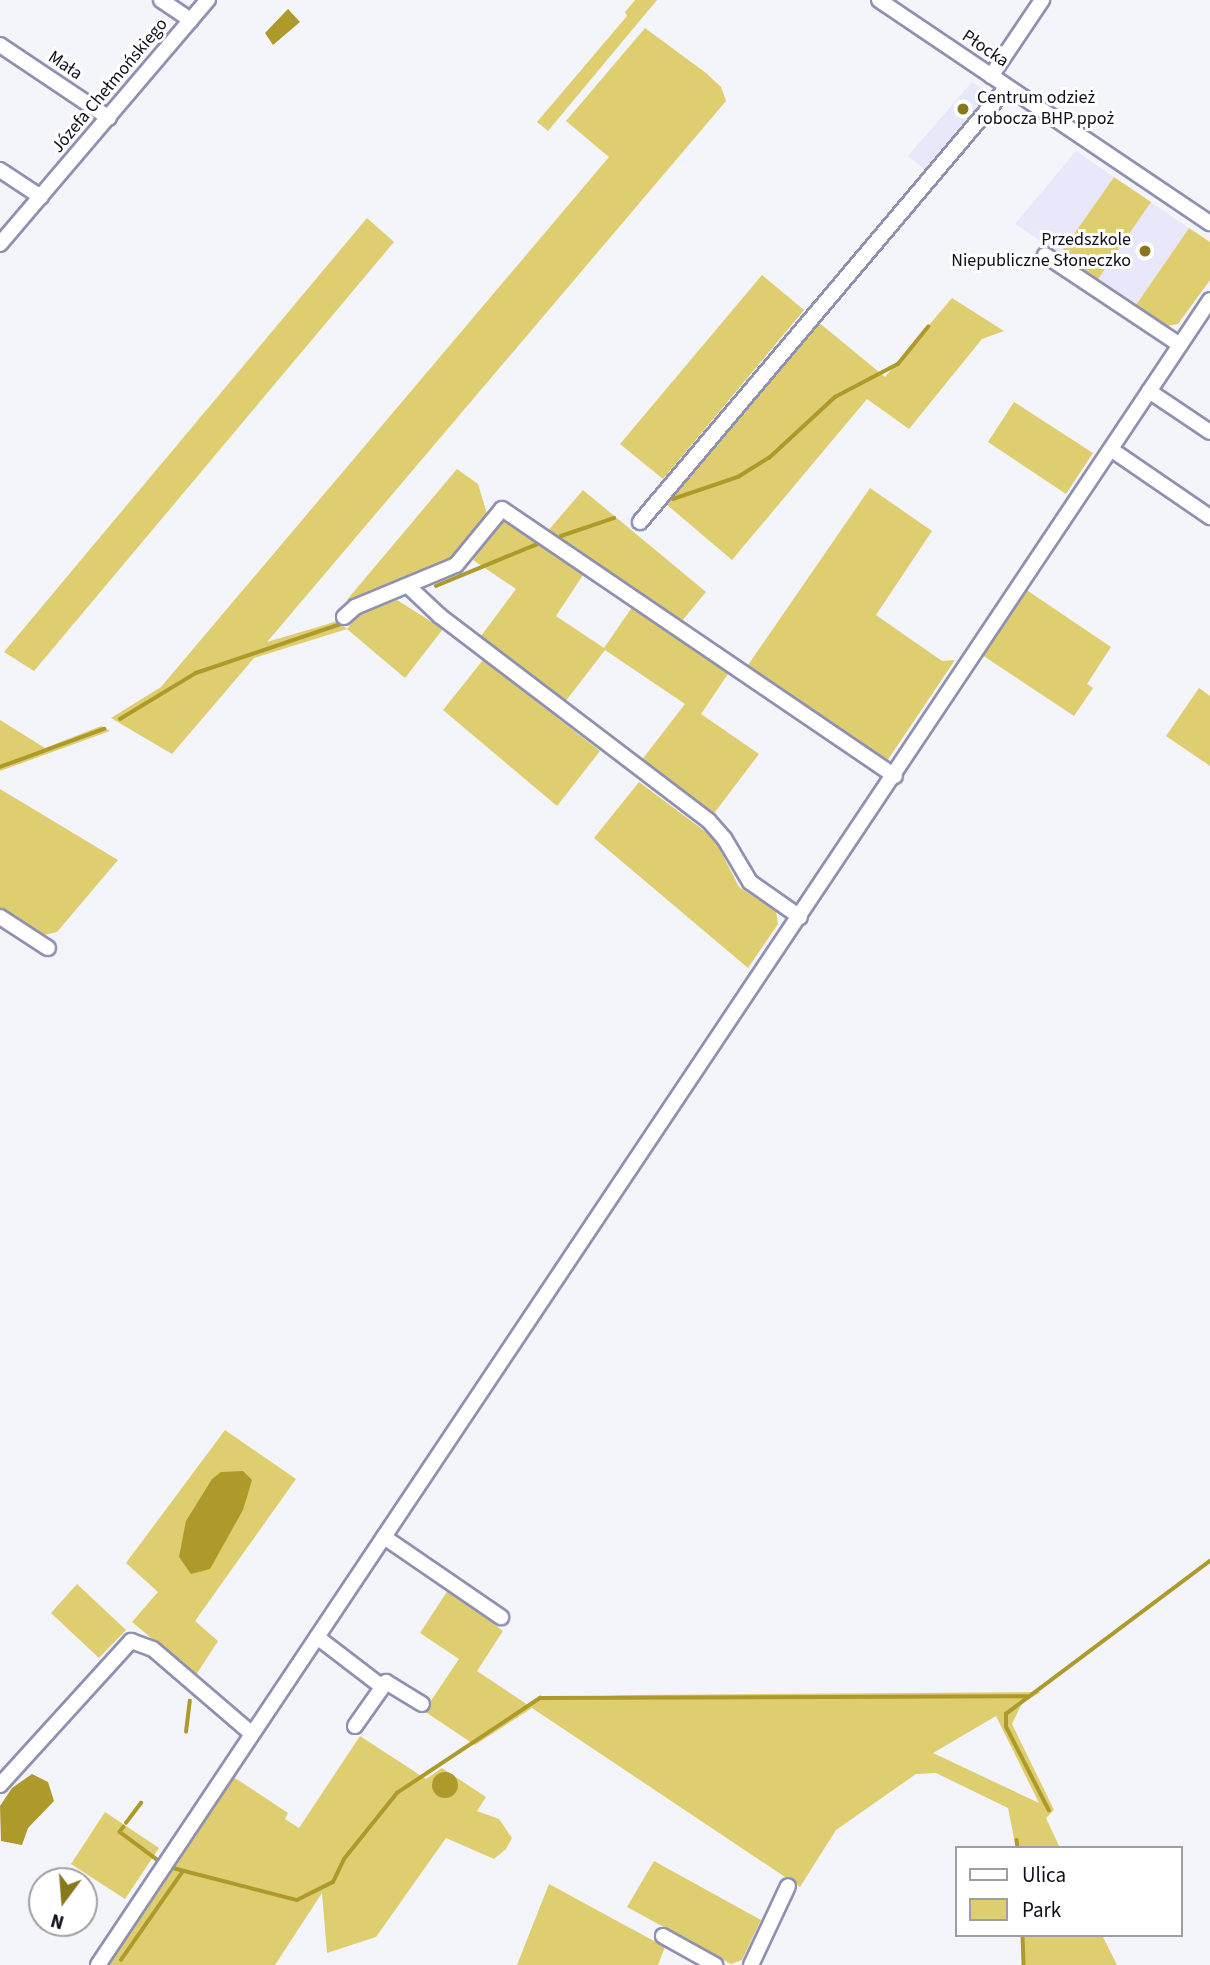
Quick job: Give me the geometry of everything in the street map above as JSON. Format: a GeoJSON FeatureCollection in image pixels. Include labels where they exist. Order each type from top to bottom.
{"type":"FeatureCollection","features":[{"type":"Feature","properties":{"kind":"street"},"geometry":{"type":"LineString","coordinates":[[161,0],[191,20]]}},
{"type":"Feature","properties":{"kind":"street","name":"Józefa Chełmońskiego"},"geometry":{"type":"LineString","coordinates":[[0,244],[208,0]]}},
{"type":"Feature","properties":{"kind":"street"},"geometry":{"type":"LineString","coordinates":[[991,75],[1042,0]]}},
{"type":"Feature","properties":{"kind":"street","name":"Płocka"},"geometry":{"type":"LineString","coordinates":[[887,2],[1007,87],[1210,223]]}},
{"type":"Feature","properties":{"kind":"street","name":"Mała"},"geometry":{"type":"LineString","coordinates":[[0,45],[109,118]]}},
{"type":"Feature","properties":{"kind":"street"},"geometry":{"type":"LineString","coordinates":[[640,522],[1007,87]]}},
{"type":"Feature","properties":{"kind":"street"},"geometry":{"type":"LineString","coordinates":[[0,170],[41,197]]}},
{"type":"Feature","properties":{"kind":"street"},"geometry":{"type":"LineString","coordinates":[[1045,255],[1180,345]]}},
{"type":"Feature","properties":{"kind":"street"},"geometry":{"type":"LineString","coordinates":[[99,1965],[895,776],[1210,300]]}},
{"type":"Feature","properties":{"kind":"street"},"geometry":{"type":"LineString","coordinates":[[1149,391],[1210,432]]}},
{"type":"Feature","properties":{"kind":"street"},"geometry":{"type":"LineString","coordinates":[[1112,450],[1210,517]]}},
{"type":"Feature","properties":{"kind":"street"},"geometry":{"type":"LineString","coordinates":[[344,617],[355,607],[456,565],[499,510],[509,511],[895,776]]}},
{"type":"Feature","properties":{"kind":"street"},"geometry":{"type":"LineString","coordinates":[[408,586],[440,616],[709,821],[724,838],[750,882],[800,918]]}},
{"type":"Feature","properties":{"kind":"street"},"geometry":{"type":"LineString","coordinates":[[0,917],[48,948]]}},
{"type":"Feature","properties":{"kind":"street"},"geometry":{"type":"LineString","coordinates":[[384,1537],[501,1617]]}},
{"type":"Feature","properties":{"kind":"street"},"geometry":{"type":"LineString","coordinates":[[317,1637],[381,1686]]}},
{"type":"Feature","properties":{"kind":"street"},"geometry":{"type":"LineString","coordinates":[[0,1784],[131,1641],[153,1649],[252,1734]]}},
{"type":"Feature","properties":{"kind":"street"},"geometry":{"type":"LineString","coordinates":[[355,1726],[381,1686],[391,1683],[422,1704]]}},
{"type":"Feature","properties":{"kind":"street"},"geometry":{"type":"LineString","coordinates":[[751,1965],[788,1886]]}},
{"type":"Feature","properties":{"kind":"street"},"geometry":{"type":"LineString","coordinates":[[663,1936],[715,1965]]}},
{"type":"Feature","properties":{"kind":"shaded area"},"geometry":{"type":"Polygon","coordinates":[[[288,9],[300,22],[273,45],[265,33],[288,9]]]}},
{"type":"Feature","properties":{"kind":"shaded area"},"geometry":{"type":"Polygon","coordinates":[[[972,82],[990,94],[927,171],[908,156],[972,82]]]}},
{"type":"Feature","properties":{"kind":"shaded area"},"geometry":{"type":"Polygon","coordinates":[[[1076,151],[1114,177],[1060,254],[1015,224],[1076,151]]]}},
{"type":"Feature","properties":{"kind":"shaded area","name":"Przedszkole Niepubliczne Słoneczko"},"geometry":{"type":"Polygon","coordinates":[[[1151,202],[1189,228],[1136,305],[1098,279],[1151,202]]]}},
{"type":"Feature","properties":{"kind":"shaded area"},"geometry":{"type":"Polygon","coordinates":[[[243,1471],[252,1480],[243,1510],[210,1569],[191,1574],[179,1557],[186,1521],[212,1479],[221,1472],[243,1471]]]}},
{"type":"Feature","properties":{"kind":"shaded area"},"geometry":{"type":"Polygon","coordinates":[[[445,1772],[454,1776],[458,1785],[454,1794],[445,1798],[436,1794],[432,1785],[436,1776],[445,1772]]]}},
{"type":"Feature","properties":{"kind":"shaded area"},"geometry":{"type":"Polygon","coordinates":[[[32,1774],[48,1782],[54,1801],[28,1828],[22,1845],[1,1841],[0,1806],[12,1788],[32,1774]]]}},
{"type":"Feature","properties":{"kind":"green space"},"geometry":{"type":"Polygon","coordinates":[[[635,0],[657,0],[548,131],[537,122],[627,16],[625,12],[635,0]]]}},
{"type":"Feature","properties":{"kind":"green space"},"geometry":{"type":"Polygon","coordinates":[[[645,28],[706,73],[721,87],[726,101],[267,642],[338,621],[347,629],[254,658],[172,754],[111,718],[161,687],[609,157],[566,121],[645,28]]]}},
{"type":"Feature","properties":{"kind":"green space"},"geometry":{"type":"Polygon","coordinates":[[[1114,177],[1151,202],[1098,279],[1060,254],[1114,177]]]}},
{"type":"Feature","properties":{"kind":"green space"},"geometry":{"type":"Polygon","coordinates":[[[367,218],[394,242],[34,671],[4,652],[367,218]]]}},
{"type":"Feature","properties":{"kind":"green space"},"geometry":{"type":"Polygon","coordinates":[[[1189,228],[1210,242],[1210,280],[1178,324],[1167,326],[1136,305],[1189,228]]]}},
{"type":"Feature","properties":{"kind":"green space"},"geometry":{"type":"Polygon","coordinates":[[[762,275],[804,310],[663,479],[620,444],[762,275]]]}},
{"type":"Feature","properties":{"kind":"green space"},"geometry":{"type":"Polygon","coordinates":[[[952,298],[1004,331],[982,339],[909,429],[867,399],[732,560],[666,504],[817,321],[885,377],[952,298]]]}},
{"type":"Feature","properties":{"kind":"green space"},"geometry":{"type":"Polygon","coordinates":[[[1014,402],[1093,453],[1066,494],[988,442],[1014,402]]]}},
{"type":"Feature","properties":{"kind":"green space"},"geometry":{"type":"Polygon","coordinates":[[[457,469],[478,484],[487,514],[451,560],[346,601],[457,469]]]}},
{"type":"Feature","properties":{"kind":"green space"},"geometry":{"type":"Polygon","coordinates":[[[870,488],[932,531],[876,615],[942,661],[955,660],[885,764],[746,668],[870,488]]]}},
{"type":"Feature","properties":{"kind":"green space"},"geometry":{"type":"Polygon","coordinates":[[[583,490],[706,592],[681,622],[547,532],[583,490]]]}},
{"type":"Feature","properties":{"kind":"green space"},"geometry":{"type":"Polygon","coordinates":[[[517,521],[587,569],[556,616],[604,648],[635,603],[732,668],[701,714],[759,754],[712,816],[641,761],[685,704],[605,650],[565,702],[481,636],[516,589],[473,560],[502,522],[517,521]]]}},
{"type":"Feature","properties":{"kind":"green space"},"geometry":{"type":"Polygon","coordinates":[[[1025,589],[1111,647],[1087,684],[1093,688],[1074,716],[982,655],[1025,589]]]}},
{"type":"Feature","properties":{"kind":"green space"},"geometry":{"type":"Polygon","coordinates":[[[397,600],[443,629],[405,678],[347,629],[358,615],[397,600]]]}},
{"type":"Feature","properties":{"kind":"green space"},"geometry":{"type":"Polygon","coordinates":[[[483,660],[600,751],[557,806],[443,710],[483,660]]]}},
{"type":"Feature","properties":{"kind":"green space"},"geometry":{"type":"Polygon","coordinates":[[[1199,688],[1210,696],[1210,766],[1166,736],[1199,688]]]}},
{"type":"Feature","properties":{"kind":"green space"},"geometry":{"type":"Polygon","coordinates":[[[0,720],[45,748],[101,726],[110,731],[0,771],[0,720]]]}},
{"type":"Feature","properties":{"kind":"green space"},"geometry":{"type":"Polygon","coordinates":[[[639,782],[714,838],[739,887],[776,911],[778,924],[748,968],[594,838],[639,782]]]}},
{"type":"Feature","properties":{"kind":"green space"},"geometry":{"type":"Polygon","coordinates":[[[0,789],[118,860],[57,932],[44,935],[0,908],[0,789]]]}},
{"type":"Feature","properties":{"kind":"green space"},"geometry":{"type":"Polygon","coordinates":[[[225,1430],[296,1479],[195,1621],[218,1641],[196,1675],[132,1622],[158,1592],[126,1563],[225,1430]]]}},
{"type":"Feature","properties":{"kind":"green space"},"geometry":{"type":"Polygon","coordinates":[[[77,1584],[126,1630],[99,1658],[51,1613],[77,1584]]]}},
{"type":"Feature","properties":{"kind":"green space"},"geometry":{"type":"Polygon","coordinates":[[[448,1590],[503,1631],[477,1671],[528,1705],[540,1698],[636,1695],[1041,1692],[1022,1703],[1012,1724],[1054,1810],[1046,1818],[1059,1846],[1016,1846],[1008,1808],[936,1773],[916,1774],[836,1830],[800,1887],[532,1708],[475,1745],[424,1711],[459,1659],[420,1633],[448,1590]],[[996,1716],[933,1753],[1039,1803],[996,1716]]]}},
{"type":"Feature","properties":{"kind":"green space"},"geometry":{"type":"Polygon","coordinates":[[[360,1736],[426,1779],[442,1768],[486,1797],[477,1811],[499,1819],[512,1838],[506,1849],[494,1859],[446,1838],[376,1937],[327,1953],[322,1893],[275,1965],[105,1965],[232,1776],[288,1813],[285,1819],[299,1828],[360,1736]]]}},
{"type":"Feature","properties":{"kind":"green space"},"geometry":{"type":"Polygon","coordinates":[[[105,1812],[159,1848],[125,1899],[98,1882],[98,1867],[76,1867],[71,1864],[105,1812]]]}},
{"type":"Feature","properties":{"kind":"green space"},"geometry":{"type":"Polygon","coordinates":[[[654,1861],[761,1920],[742,1960],[731,1964],[627,1907],[654,1861]]]}},
{"type":"Feature","properties":{"kind":"green space"},"geometry":{"type":"Polygon","coordinates":[[[549,1884],[665,1947],[658,1965],[517,1965],[549,1884]]]}},
{"type":"Feature","properties":{"kind":"green space"},"geometry":{"type":"Polygon","coordinates":[[[1023,1937],[1103,1937],[1117,1965],[1025,1965],[1023,1937]]]}},
{"type":"Feature","properties":{"kind":"waterway"},"geometry":{"type":"LineString","coordinates":[[673,499],[738,477],[769,458],[835,397],[898,364],[928,327]]}},
{"type":"Feature","properties":{"kind":"waterway"},"geometry":{"type":"LineString","coordinates":[[561,536],[614,518]]}},
{"type":"Feature","properties":{"kind":"waterway"},"geometry":{"type":"LineString","coordinates":[[436,586],[540,543]]}},
{"type":"Feature","properties":{"kind":"waterway"},"geometry":{"type":"LineString","coordinates":[[120,719],[196,673],[338,625]]}},
{"type":"Feature","properties":{"kind":"waterway"},"geometry":{"type":"LineString","coordinates":[[0,767],[104,729]]}},
{"type":"Feature","properties":{"kind":"waterway"},"geometry":{"type":"LineString","coordinates":[[1049,1811],[1006,1727],[1006,1714],[1210,1561]]}},
{"type":"Feature","properties":{"kind":"waterway"},"geometry":{"type":"LineString","coordinates":[[173,1868],[297,1900],[333,1882],[344,1859],[397,1793],[540,1698],[1027,1696]]}},
{"type":"Feature","properties":{"kind":"waterway"},"geometry":{"type":"LineString","coordinates":[[186,1732],[190,1701]]}},
{"type":"Feature","properties":{"kind":"waterway"},"geometry":{"type":"LineString","coordinates":[[126,1823],[141,1803]]}},
{"type":"Feature","properties":{"kind":"waterway"},"geometry":{"type":"LineString","coordinates":[[124,1827],[120,1832],[159,1861]]}},
{"type":"Feature","properties":{"kind":"waterway"},"geometry":{"type":"LineString","coordinates":[[1017,1840],[1018,1846]]}},
{"type":"Feature","properties":{"kind":"waterway"},"geometry":{"type":"LineString","coordinates":[[121,1960],[183,1871]]}},
{"type":"Feature","properties":{"kind":"waterway"},"geometry":{"type":"LineString","coordinates":[[1023,1937],[1024,1965]]}},
{"type":"Feature","properties":{"kind":"place","name":"Centrum odzież robocza BHP ppoż"},"geometry":{"type":"Point","coordinates":[963,109]}},
{"type":"Feature","properties":{"kind":"place","name":"Przedszkole Niepubliczne Słoneczko"},"geometry":{"type":"Point","coordinates":[1145,251]}}]}
